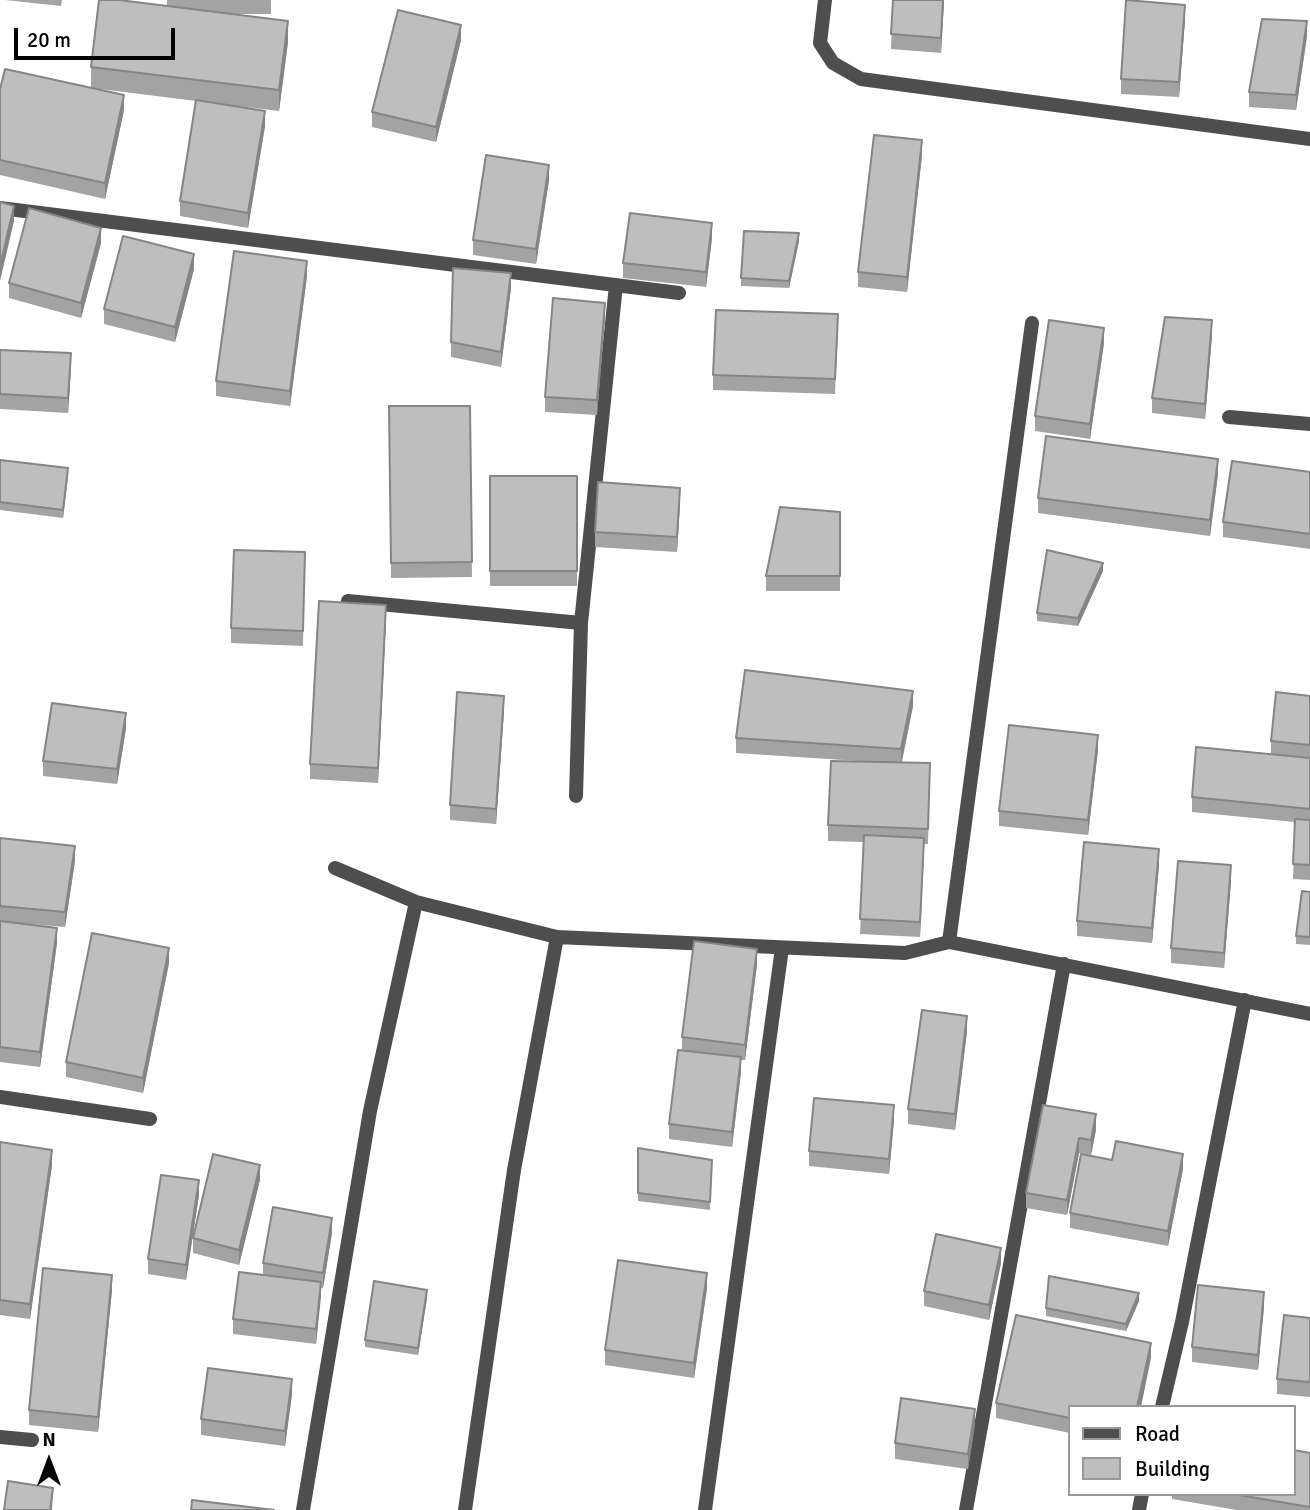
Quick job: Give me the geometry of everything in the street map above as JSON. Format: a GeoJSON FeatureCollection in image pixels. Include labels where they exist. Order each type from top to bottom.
{"type":"FeatureCollection","features":[{"type":"Feature","properties":{"kind":"street"},"geometry":{"type":"LineString","coordinates":[[825,0],[820,43],[834,63],[861,79],[1310,139]]}},
{"type":"Feature","properties":{"kind":"street"},"geometry":{"type":"LineString","coordinates":[[0,208],[679,293]]}},
{"type":"Feature","properties":{"kind":"street"},"geometry":{"type":"LineString","coordinates":[[576,796],[581,623],[617,285]]}},
{"type":"Feature","properties":{"kind":"street"},"geometry":{"type":"LineString","coordinates":[[949,942],[1032,323]]}},
{"type":"Feature","properties":{"kind":"street"},"geometry":{"type":"LineString","coordinates":[[1229,417],[1310,424]]}},
{"type":"Feature","properties":{"kind":"street"},"geometry":{"type":"LineString","coordinates":[[348,601],[581,623]]}},
{"type":"Feature","properties":{"kind":"street"},"geometry":{"type":"LineString","coordinates":[[335,868],[416,902],[557,937],[905,953],[949,942],[1310,1014]]}},
{"type":"Feature","properties":{"kind":"street"},"geometry":{"type":"LineString","coordinates":[[303,1510],[370,1111],[416,902]]}},
{"type":"Feature","properties":{"kind":"street"},"geometry":{"type":"LineString","coordinates":[[465,1510],[514,1170],[557,937]]}},
{"type":"Feature","properties":{"kind":"street"},"geometry":{"type":"LineString","coordinates":[[705,1510],[782,948]]}},
{"type":"Feature","properties":{"kind":"street"},"geometry":{"type":"LineString","coordinates":[[966,1510],[1064,964]]}},
{"type":"Feature","properties":{"kind":"street"},"geometry":{"type":"LineString","coordinates":[[1163,1405],[1245,1000]]}},
{"type":"Feature","properties":{"kind":"street"},"geometry":{"type":"LineString","coordinates":[[0,1097],[150,1119]]}},
{"type":"Feature","properties":{"kind":"street"},"geometry":{"type":"LineString","coordinates":[[0,1437],[32,1440]]}},
{"type":"Feature","properties":{"kind":"building"},"geometry":{"type":"Polygon","coordinates":[[[99,0],[119,0],[288,21],[279,90],[91,67],[99,0]]]}},
{"type":"Feature","properties":{"kind":"building"},"geometry":{"type":"Polygon","coordinates":[[[893,0],[943,0],[941,38],[891,34],[893,0]]]}},
{"type":"Feature","properties":{"kind":"building"},"geometry":{"type":"Polygon","coordinates":[[[1126,0],[1185,5],[1179,82],[1121,79],[1126,0]]]}},
{"type":"Feature","properties":{"kind":"building"},"geometry":{"type":"Polygon","coordinates":[[[398,10],[461,25],[436,127],[372,112],[398,10]]]}},
{"type":"Feature","properties":{"kind":"building"},"geometry":{"type":"Polygon","coordinates":[[[1262,19],[1307,21],[1296,95],[1249,92],[1262,19]]]}},
{"type":"Feature","properties":{"kind":"building"},"geometry":{"type":"Polygon","coordinates":[[[5,69],[124,95],[105,183],[0,160],[0,89],[5,69]]]}},
{"type":"Feature","properties":{"kind":"building"},"geometry":{"type":"Polygon","coordinates":[[[196,100],[265,111],[248,213],[180,201],[196,100]]]}},
{"type":"Feature","properties":{"kind":"building"},"geometry":{"type":"Polygon","coordinates":[[[874,135],[922,140],[907,277],[858,272],[874,135]]]}},
{"type":"Feature","properties":{"kind":"building"},"geometry":{"type":"Polygon","coordinates":[[[486,155],[549,165],[536,249],[473,240],[486,155]]]}},
{"type":"Feature","properties":{"kind":"building"},"geometry":{"type":"Polygon","coordinates":[[[0,202],[14,206],[0,266],[0,202]]]}},
{"type":"Feature","properties":{"kind":"building"},"geometry":{"type":"Polygon","coordinates":[[[29,208],[101,228],[81,303],[9,283],[29,208]]]}},
{"type":"Feature","properties":{"kind":"building"},"geometry":{"type":"Polygon","coordinates":[[[630,213],[712,223],[706,272],[623,263],[630,213]]]}},
{"type":"Feature","properties":{"kind":"building"},"geometry":{"type":"Polygon","coordinates":[[[744,231],[799,233],[789,281],[741,278],[744,231]]]}},
{"type":"Feature","properties":{"kind":"building"},"geometry":{"type":"Polygon","coordinates":[[[123,236],[194,254],[175,327],[104,309],[123,236]]]}},
{"type":"Feature","properties":{"kind":"building"},"geometry":{"type":"Polygon","coordinates":[[[234,251],[307,261],[290,391],[216,381],[234,251]]]}},
{"type":"Feature","properties":{"kind":"building"},"geometry":{"type":"Polygon","coordinates":[[[453,268],[511,273],[501,352],[451,342],[453,268]]]}},
{"type":"Feature","properties":{"kind":"building"},"geometry":{"type":"Polygon","coordinates":[[[553,298],[605,303],[597,400],[545,397],[553,298]]]}},
{"type":"Feature","properties":{"kind":"building"},"geometry":{"type":"Polygon","coordinates":[[[716,310],[838,314],[835,379],[713,375],[716,310]]]}},
{"type":"Feature","properties":{"kind":"building"},"geometry":{"type":"Polygon","coordinates":[[[1165,317],[1212,320],[1205,404],[1152,398],[1165,317]]]}},
{"type":"Feature","properties":{"kind":"building"},"geometry":{"type":"Polygon","coordinates":[[[1049,320],[1104,328],[1090,424],[1035,416],[1049,320]]]}},
{"type":"Feature","properties":{"kind":"building"},"geometry":{"type":"Polygon","coordinates":[[[0,350],[71,353],[68,398],[0,394],[0,350]]]}},
{"type":"Feature","properties":{"kind":"building"},"geometry":{"type":"Polygon","coordinates":[[[389,406],[470,406],[472,562],[391,563],[389,406]]]}},
{"type":"Feature","properties":{"kind":"building"},"geometry":{"type":"Polygon","coordinates":[[[1046,436],[1218,459],[1210,520],[1038,498],[1046,436]]]}},
{"type":"Feature","properties":{"kind":"building"},"geometry":{"type":"Polygon","coordinates":[[[0,460],[68,468],[63,510],[0,502],[0,460]]]}},
{"type":"Feature","properties":{"kind":"building"},"geometry":{"type":"Polygon","coordinates":[[[1232,461],[1310,472],[1310,534],[1223,522],[1232,461]]]}},
{"type":"Feature","properties":{"kind":"building"},"geometry":{"type":"Polygon","coordinates":[[[490,476],[577,476],[577,571],[490,571],[490,476]]]}},
{"type":"Feature","properties":{"kind":"building"},"geometry":{"type":"Polygon","coordinates":[[[598,482],[680,488],[677,537],[595,532],[598,482]]]}},
{"type":"Feature","properties":{"kind":"building"},"geometry":{"type":"Polygon","coordinates":[[[780,507],[840,512],[840,576],[766,576],[780,507]]]}},
{"type":"Feature","properties":{"kind":"building"},"geometry":{"type":"Polygon","coordinates":[[[234,550],[305,552],[303,631],[231,628],[234,550]]]}},
{"type":"Feature","properties":{"kind":"building"},"geometry":{"type":"Polygon","coordinates":[[[1047,550],[1103,563],[1078,618],[1037,613],[1047,550]]]}},
{"type":"Feature","properties":{"kind":"building"},"geometry":{"type":"Polygon","coordinates":[[[319,601],[386,605],[378,768],[310,764],[319,601]]]}},
{"type":"Feature","properties":{"kind":"building"},"geometry":{"type":"Polygon","coordinates":[[[745,670],[913,691],[901,749],[736,738],[745,670]]]}},
{"type":"Feature","properties":{"kind":"building"},"geometry":{"type":"Polygon","coordinates":[[[457,692],[504,696],[496,809],[450,805],[457,692]]]}},
{"type":"Feature","properties":{"kind":"building"},"geometry":{"type":"Polygon","coordinates":[[[1276,692],[1310,696],[1310,745],[1271,741],[1276,692]]]}},
{"type":"Feature","properties":{"kind":"building"},"geometry":{"type":"Polygon","coordinates":[[[52,703],[126,713],[117,769],[43,761],[52,703]]]}},
{"type":"Feature","properties":{"kind":"building"},"geometry":{"type":"Polygon","coordinates":[[[1009,725],[1098,735],[1088,820],[999,811],[1009,725]]]}},
{"type":"Feature","properties":{"kind":"building"},"geometry":{"type":"Polygon","coordinates":[[[1196,747],[1310,758],[1310,809],[1192,797],[1196,747]]]}},
{"type":"Feature","properties":{"kind":"building"},"geometry":{"type":"Polygon","coordinates":[[[831,761],[930,763],[928,829],[828,825],[831,761]]]}},
{"type":"Feature","properties":{"kind":"building"},"geometry":{"type":"Polygon","coordinates":[[[1295,819],[1310,820],[1310,865],[1293,864],[1295,819]]]}},
{"type":"Feature","properties":{"kind":"building"},"geometry":{"type":"Polygon","coordinates":[[[864,835],[924,838],[920,922],[860,919],[864,835]]]}},
{"type":"Feature","properties":{"kind":"building"},"geometry":{"type":"Polygon","coordinates":[[[0,838],[75,846],[65,912],[0,906],[0,838]]]}},
{"type":"Feature","properties":{"kind":"building"},"geometry":{"type":"Polygon","coordinates":[[[1084,842],[1159,849],[1152,928],[1077,921],[1084,842]]]}},
{"type":"Feature","properties":{"kind":"building"},"geometry":{"type":"Polygon","coordinates":[[[1178,861],[1231,865],[1224,953],[1171,948],[1178,861]]]}},
{"type":"Feature","properties":{"kind":"building"},"geometry":{"type":"Polygon","coordinates":[[[1302,891],[1310,892],[1310,937],[1296,936],[1302,891]]]}},
{"type":"Feature","properties":{"kind":"building"},"geometry":{"type":"Polygon","coordinates":[[[0,921],[57,928],[40,1052],[0,1047],[0,921]]]}},
{"type":"Feature","properties":{"kind":"building"},"geometry":{"type":"Polygon","coordinates":[[[92,933],[169,948],[143,1078],[66,1062],[92,933]]]}},
{"type":"Feature","properties":{"kind":"building"},"geometry":{"type":"Polygon","coordinates":[[[694,941],[757,949],[745,1045],[682,1037],[694,941]]]}},
{"type":"Feature","properties":{"kind":"building"},"geometry":{"type":"Polygon","coordinates":[[[922,1010],[967,1016],[955,1114],[908,1109],[922,1010]]]}},
{"type":"Feature","properties":{"kind":"building"},"geometry":{"type":"Polygon","coordinates":[[[678,1050],[741,1057],[732,1132],[669,1124],[678,1050]]]}},
{"type":"Feature","properties":{"kind":"building"},"geometry":{"type":"Polygon","coordinates":[[[814,1098],[894,1105],[889,1159],[809,1151],[814,1098]]]}},
{"type":"Feature","properties":{"kind":"building"},"geometry":{"type":"Polygon","coordinates":[[[1043,1105],[1096,1114],[1091,1140],[1079,1138],[1067,1200],[1026,1193],[1043,1105]]]}},
{"type":"Feature","properties":{"kind":"building"},"geometry":{"type":"Polygon","coordinates":[[[1116,1141],[1183,1154],[1168,1231],[1070,1213],[1081,1154],[1112,1160],[1116,1141]]]}},
{"type":"Feature","properties":{"kind":"building"},"geometry":{"type":"Polygon","coordinates":[[[0,1142],[52,1150],[30,1304],[0,1300],[0,1142]]]}},
{"type":"Feature","properties":{"kind":"building"},"geometry":{"type":"Polygon","coordinates":[[[638,1148],[712,1160],[710,1202],[638,1193],[638,1148]]]}},
{"type":"Feature","properties":{"kind":"building"},"geometry":{"type":"Polygon","coordinates":[[[213,1154],[260,1165],[239,1250],[193,1238],[213,1154]]]}},
{"type":"Feature","properties":{"kind":"building"},"geometry":{"type":"Polygon","coordinates":[[[161,1175],[199,1180],[186,1265],[148,1259],[161,1175]]]}},
{"type":"Feature","properties":{"kind":"building"},"geometry":{"type":"Polygon","coordinates":[[[273,1207],[332,1218],[323,1273],[263,1263],[273,1207]]]}},
{"type":"Feature","properties":{"kind":"building"},"geometry":{"type":"Polygon","coordinates":[[[936,1234],[1001,1248],[989,1305],[924,1291],[936,1234]]]}},
{"type":"Feature","properties":{"kind":"building"},"geometry":{"type":"Polygon","coordinates":[[[618,1260],[707,1273],[694,1363],[605,1350],[618,1260]]]}},
{"type":"Feature","properties":{"kind":"building"},"geometry":{"type":"Polygon","coordinates":[[[43,1268],[112,1275],[98,1417],[29,1410],[43,1268]]]}},
{"type":"Feature","properties":{"kind":"building"},"geometry":{"type":"Polygon","coordinates":[[[239,1272],[321,1282],[316,1329],[233,1319],[239,1272]]]}},
{"type":"Feature","properties":{"kind":"building"},"geometry":{"type":"Polygon","coordinates":[[[1049,1276],[1139,1293],[1126,1324],[1046,1308],[1049,1276]]]}},
{"type":"Feature","properties":{"kind":"building"},"geometry":{"type":"Polygon","coordinates":[[[374,1281],[427,1290],[418,1348],[365,1340],[374,1281]]]}},
{"type":"Feature","properties":{"kind":"building"},"geometry":{"type":"Polygon","coordinates":[[[1198,1285],[1264,1292],[1258,1355],[1192,1347],[1198,1285]]]}},
{"type":"Feature","properties":{"kind":"building"},"geometry":{"type":"Polygon","coordinates":[[[1016,1315],[1151,1343],[1137,1405],[1068,1405],[1068,1418],[996,1403],[1016,1315]]]}},
{"type":"Feature","properties":{"kind":"building"},"geometry":{"type":"Polygon","coordinates":[[[1284,1315],[1310,1318],[1310,1382],[1277,1379],[1284,1315]]]}},
{"type":"Feature","properties":{"kind":"building"},"geometry":{"type":"Polygon","coordinates":[[[208,1368],[292,1379],[285,1431],[201,1419],[208,1368]]]}},
{"type":"Feature","properties":{"kind":"building"},"geometry":{"type":"Polygon","coordinates":[[[901,1398],[975,1409],[968,1454],[895,1443],[901,1398]]]}},
{"type":"Feature","properties":{"kind":"building"},"geometry":{"type":"Polygon","coordinates":[[[1296,1450],[1310,1453],[1310,1507],[1245,1496],[1296,1496],[1296,1450]]]}},
{"type":"Feature","properties":{"kind":"building"},"geometry":{"type":"Polygon","coordinates":[[[8,1481],[53,1488],[50,1510],[4,1510],[8,1481]]]}},
{"type":"Feature","properties":{"kind":"building"},"geometry":{"type":"Polygon","coordinates":[[[192,1500],[274,1510],[191,1510],[192,1500]]]}}]}
